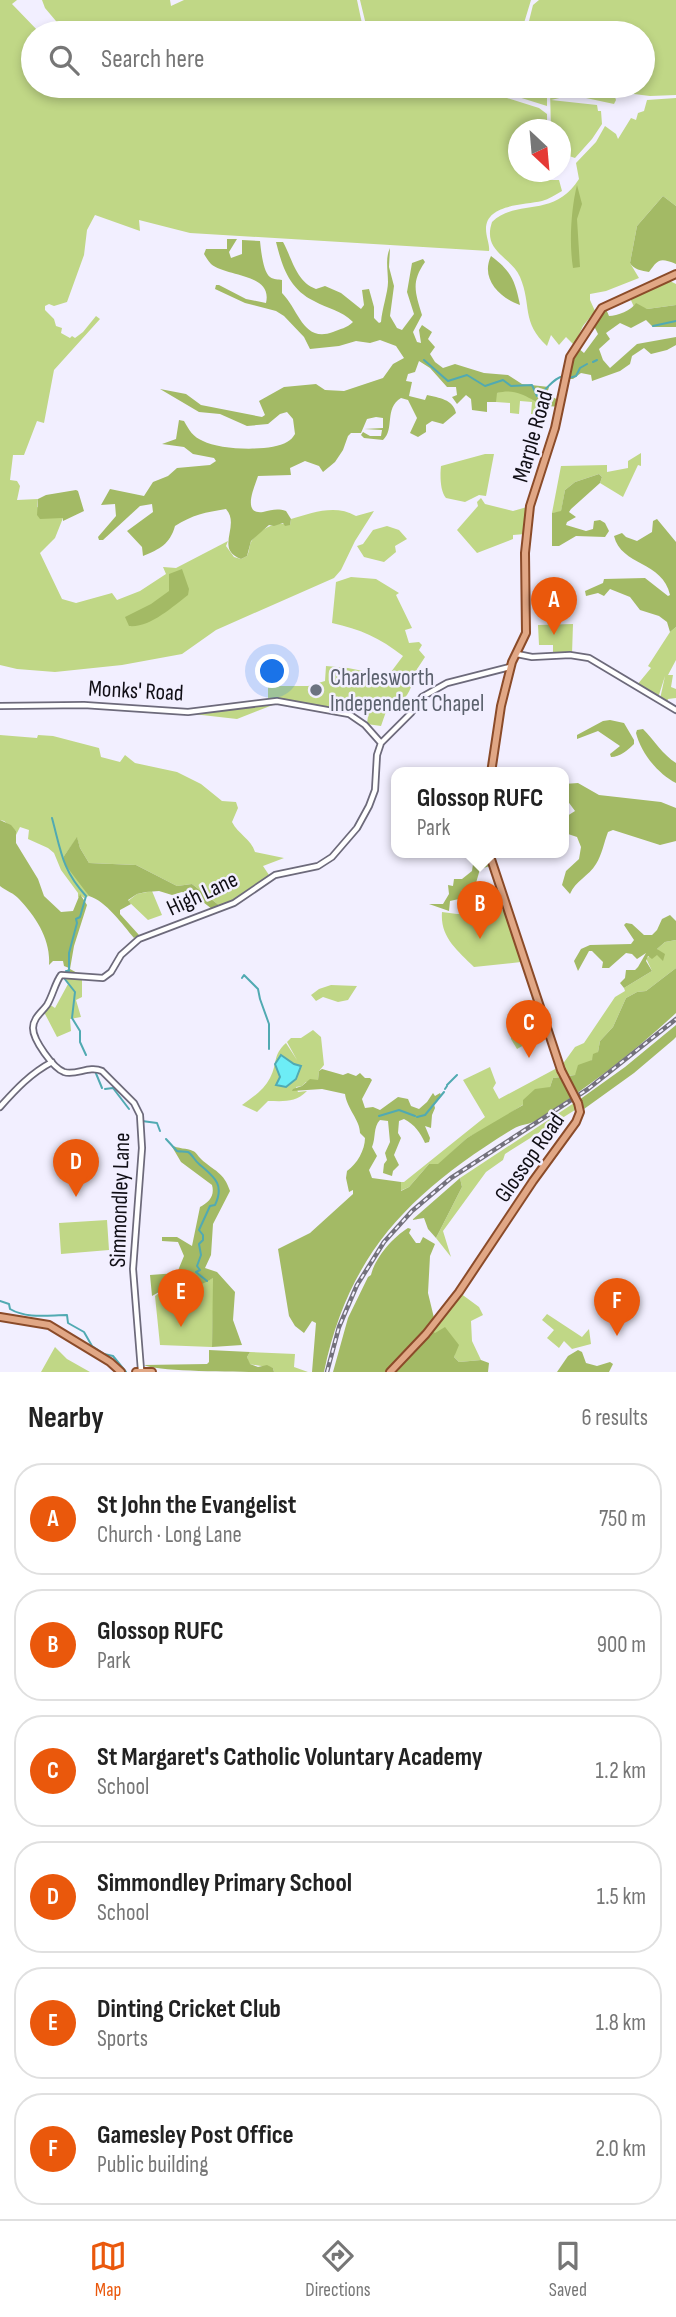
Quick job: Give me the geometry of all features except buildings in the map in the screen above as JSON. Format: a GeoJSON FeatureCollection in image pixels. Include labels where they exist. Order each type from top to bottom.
{"type":"FeatureCollection","features":[{"type":"Feature","properties":{"kind":"main road","name":"Marple Road"},"geometry":{"type":"LineString","coordinates":[[511,664],[526,633],[528,516],[542,463],[555,428],[571,355],[602,308],[676,274]]}},
{"type":"Feature","properties":{"kind":"main road"},"geometry":{"type":"LineString","coordinates":[[492,767],[497,725],[511,664]]}},
{"type":"Feature","properties":{"kind":"main road","name":"Glossop Road"},"geometry":{"type":"LineString","coordinates":[[390,1372],[426,1334],[459,1292],[533,1181],[563,1143],[576,1122],[580,1108],[561,1070],[491,858]]}},
{"type":"Feature","properties":{"kind":"main road"},"geometry":{"type":"LineString","coordinates":[[0,1317],[49,1325],[110,1362],[121,1372]]}},
{"type":"Feature","properties":{"kind":"main road"},"geometry":{"type":"LineString","coordinates":[[138,1371],[152,1372]]}},
{"type":"Feature","properties":{"kind":"street"},"geometry":{"type":"LineString","coordinates":[[517,654],[532,657],[570,654],[589,658],[676,710]]}},
{"type":"Feature","properties":{"kind":"street"},"geometry":{"type":"LineString","coordinates":[[381,743],[411,713],[422,697],[441,685],[511,664]]}},
{"type":"Feature","properties":{"kind":"street","name":"Monks' Road"},"geometry":{"type":"LineString","coordinates":[[0,706],[84,705],[188,712],[270,701],[348,714],[365,725],[381,743]]}},
{"type":"Feature","properties":{"kind":"street","name":"High Lane"},"geometry":{"type":"LineString","coordinates":[[44,1054],[33,1031],[33,1023],[50,1000],[61,975],[66,973],[103,978],[111,972],[121,955],[139,939],[233,903],[275,875],[318,866],[332,858],[358,828],[373,796],[377,755],[381,743]]}},
{"type":"Feature","properties":{"kind":"street"},"geometry":{"type":"LineString","coordinates":[[0,1107],[10,1094],[52,1062],[44,1054]]}},
{"type":"Feature","properties":{"kind":"street"},"geometry":{"type":"LineString","coordinates":[[41,1068],[44,1054]]}},
{"type":"Feature","properties":{"kind":"street","name":"Simmondley Lane"},"geometry":{"type":"LineString","coordinates":[[52,1062],[67,1073],[96,1068],[102,1071],[138,1108],[142,1148],[133,1269],[138,1371]]}},
{"type":"Feature","properties":{"kind":"green space"},"geometry":{"type":"Polygon","coordinates":[[[0,0],[17,0],[12,4],[28,21],[21,21],[21,98],[507,98],[539,108],[547,114],[547,119],[508,119],[508,182],[560,182],[562,191],[545,200],[507,207],[492,215],[486,229],[489,251],[190,233],[139,220],[140,231],[95,215],[87,230],[84,255],[67,302],[54,306],[49,304],[45,306],[45,310],[54,319],[56,326],[62,328],[61,333],[70,338],[83,332],[96,316],[100,319],[54,370],[44,423],[37,421],[24,455],[13,455],[10,480],[17,481],[20,486],[17,500],[38,499],[37,507],[63,518],[55,538],[40,553],[62,599],[76,603],[112,593],[117,600],[140,591],[166,574],[163,567],[176,568],[228,541],[226,546],[234,557],[241,559],[247,556],[253,539],[270,526],[290,525],[291,519],[323,511],[348,512],[356,516],[374,511],[334,578],[216,630],[182,654],[122,665],[55,672],[0,665],[0,0]]]}},
{"type":"Feature","properties":{"kind":"green space"},"geometry":{"type":"Polygon","coordinates":[[[42,0],[170,0],[171,6],[184,0],[357,0],[361,21],[56,21],[42,0]]]}},
{"type":"Feature","properties":{"kind":"green space"},"geometry":{"type":"Polygon","coordinates":[[[360,0],[531,0],[525,21],[365,21],[360,0]]]}},
{"type":"Feature","properties":{"kind":"green space"},"geometry":{"type":"Polygon","coordinates":[[[539,0],[676,0],[676,95],[655,96],[655,21],[529,21],[533,5],[539,0]]]}},
{"type":"Feature","properties":{"kind":"green space"},"geometry":{"type":"Polygon","coordinates":[[[522,98],[547,98],[547,106],[522,98]]]}},
{"type":"Feature","properties":{"kind":"green space"},"geometry":{"type":"Polygon","coordinates":[[[550,98],[597,105],[598,111],[601,111],[602,124],[575,158],[571,157],[571,119],[551,119],[550,98]]]}},
{"type":"Feature","properties":{"kind":"green space"},"geometry":{"type":"Polygon","coordinates":[[[586,98],[615,98],[614,104],[586,98]]]}},
{"type":"Feature","properties":{"kind":"green space"},"geometry":{"type":"Polygon","coordinates":[[[676,98],[676,206],[663,196],[637,226],[630,263],[639,278],[606,291],[590,294],[595,311],[583,326],[574,345],[566,337],[559,345],[551,335],[547,346],[530,321],[520,277],[494,247],[490,232],[492,222],[513,211],[558,199],[579,179],[576,163],[596,142],[605,126],[616,134],[618,139],[631,118],[636,120],[638,113],[644,111],[647,100],[676,98]]]}},
{"type":"Feature","properties":{"kind":"green space"},"geometry":{"type":"Polygon","coordinates":[[[577,185],[582,204],[577,219],[580,267],[573,268],[571,226],[577,185]]]}},
{"type":"Feature","properties":{"kind":"green space"},"geometry":{"type":"Polygon","coordinates":[[[663,196],[676,206],[676,264],[662,260],[649,272],[633,267],[630,263],[637,226],[663,196]]]}},
{"type":"Feature","properties":{"kind":"green space"},"geometry":{"type":"Polygon","coordinates":[[[227,239],[237,239],[229,252],[231,258],[242,254],[242,240],[260,241],[266,271],[270,277],[282,280],[282,293],[308,329],[323,334],[353,322],[298,290],[284,268],[276,242],[283,242],[295,269],[309,286],[316,289],[325,286],[341,293],[361,309],[364,305],[362,290],[369,289],[374,318],[379,323],[388,286],[387,260],[390,248],[389,267],[394,286],[390,316],[397,328],[402,330],[414,314],[407,292],[412,263],[423,259],[425,262],[416,281],[422,315],[413,332],[417,342],[421,343],[419,330],[422,325],[432,332],[428,339],[435,347],[430,354],[435,362],[443,368],[455,364],[484,373],[508,375],[522,384],[549,387],[547,394],[560,401],[559,406],[543,405],[507,391],[497,393],[496,402],[487,402],[487,412],[472,410],[471,399],[466,395],[457,404],[452,397],[457,395],[456,387],[447,387],[430,368],[419,361],[415,372],[408,374],[406,381],[412,382],[409,396],[425,400],[427,395],[441,398],[452,405],[456,413],[443,424],[432,421],[426,425],[426,432],[418,437],[410,433],[417,418],[408,400],[401,398],[393,407],[387,435],[383,440],[364,438],[361,435],[363,432],[370,436],[381,436],[382,430],[364,429],[383,428],[383,418],[367,419],[361,433],[351,433],[348,436],[335,462],[323,472],[319,466],[305,461],[290,468],[291,475],[258,476],[251,499],[253,509],[256,512],[283,510],[291,519],[290,525],[269,525],[251,541],[247,556],[241,559],[229,549],[231,523],[226,509],[199,514],[181,522],[175,526],[164,545],[143,556],[142,547],[127,531],[153,512],[152,504],[140,506],[103,540],[99,540],[98,537],[116,516],[115,504],[101,505],[110,489],[144,496],[153,482],[168,476],[177,468],[210,465],[216,461],[214,458],[193,454],[184,447],[162,444],[176,439],[179,420],[184,421],[200,439],[233,448],[279,445],[290,440],[295,434],[293,419],[287,412],[268,424],[247,426],[220,414],[199,412],[160,389],[186,394],[201,405],[262,417],[265,415],[259,401],[284,387],[316,384],[325,390],[344,391],[383,378],[393,364],[404,358],[396,346],[380,340],[310,349],[304,337],[284,316],[276,311],[245,303],[215,289],[216,285],[219,285],[246,299],[266,303],[266,293],[256,281],[218,268],[211,264],[204,254],[206,249],[227,249],[227,239]]]}},
{"type":"Feature","properties":{"kind":"green space"},"geometry":{"type":"Polygon","coordinates":[[[491,256],[511,277],[520,305],[505,298],[490,280],[488,264],[491,256]]]}},
{"type":"Feature","properties":{"kind":"green space"},"geometry":{"type":"Polygon","coordinates":[[[668,280],[676,284],[676,305],[647,309],[634,307],[630,298],[668,280]]]}},
{"type":"Feature","properties":{"kind":"green space"},"geometry":{"type":"Polygon","coordinates":[[[636,303],[647,309],[676,305],[676,327],[653,327],[646,320],[631,328],[620,323],[606,333],[610,339],[599,349],[610,368],[637,344],[676,337],[676,345],[651,354],[644,348],[632,356],[630,364],[620,371],[592,381],[591,375],[581,373],[573,379],[567,379],[573,356],[578,348],[584,353],[598,334],[594,326],[606,309],[609,316],[612,316],[628,310],[636,303]]]}},
{"type":"Feature","properties":{"kind":"green space"},"geometry":{"type":"Polygon","coordinates":[[[506,390],[535,400],[543,406],[542,414],[531,414],[532,402],[520,401],[519,414],[510,413],[510,403],[496,402],[496,393],[506,390]]]}},
{"type":"Feature","properties":{"kind":"green space"},"geometry":{"type":"Polygon","coordinates":[[[641,453],[641,466],[638,465],[623,497],[600,483],[602,477],[599,474],[575,482],[565,490],[561,512],[552,513],[561,466],[607,465],[607,472],[628,468],[628,461],[641,453]]]}},
{"type":"Feature","properties":{"kind":"green space"},"geometry":{"type":"Polygon","coordinates":[[[494,454],[486,496],[479,495],[465,502],[446,498],[442,487],[441,466],[494,454]]]}},
{"type":"Feature","properties":{"kind":"green space"},"geometry":{"type":"Polygon","coordinates":[[[599,474],[602,477],[600,483],[571,509],[569,512],[576,517],[566,525],[586,531],[593,529],[594,521],[600,520],[609,531],[605,537],[576,536],[559,546],[552,546],[552,513],[561,511],[565,490],[575,482],[599,474]]]}},
{"type":"Feature","properties":{"kind":"green space"},"geometry":{"type":"Polygon","coordinates":[[[76,490],[84,511],[63,521],[63,518],[40,519],[37,515],[38,499],[76,490]]]}},
{"type":"Feature","properties":{"kind":"green space"},"geometry":{"type":"Polygon","coordinates":[[[481,498],[485,504],[513,511],[527,507],[525,534],[513,535],[513,539],[477,553],[457,530],[478,506],[477,502],[481,498]]]}},
{"type":"Feature","properties":{"kind":"green space"},"geometry":{"type":"Polygon","coordinates":[[[657,519],[676,542],[676,627],[670,632],[667,622],[659,616],[640,610],[630,597],[610,589],[604,596],[598,593],[586,596],[585,591],[603,583],[604,579],[645,578],[670,595],[659,576],[625,553],[614,536],[622,533],[637,541],[652,532],[653,521],[657,519]]]}},
{"type":"Feature","properties":{"kind":"green space"},"geometry":{"type":"Polygon","coordinates":[[[387,526],[399,530],[407,539],[395,546],[396,552],[384,562],[364,557],[357,546],[363,544],[373,530],[387,526]]]}},
{"type":"Feature","properties":{"kind":"green space"},"geometry":{"type":"Polygon","coordinates":[[[182,569],[189,589],[188,595],[153,620],[129,626],[125,617],[169,591],[169,574],[182,569]]]}},
{"type":"Feature","properties":{"kind":"green space"},"geometry":{"type":"Polygon","coordinates":[[[351,577],[376,579],[399,593],[396,595],[412,628],[405,630],[409,643],[419,642],[422,645],[419,650],[425,657],[408,683],[411,687],[405,697],[389,703],[381,726],[367,724],[368,716],[349,705],[333,702],[330,710],[268,698],[268,686],[308,686],[325,681],[326,666],[388,676],[403,656],[369,635],[332,623],[336,582],[351,577]]]}},
{"type":"Feature","properties":{"kind":"green space"},"geometry":{"type":"Polygon","coordinates":[[[573,624],[572,654],[553,653],[553,645],[539,645],[538,625],[573,624]]]}},
{"type":"Feature","properties":{"kind":"green space"},"geometry":{"type":"Polygon","coordinates":[[[676,627],[676,660],[668,675],[673,675],[671,687],[676,689],[676,698],[668,699],[667,703],[660,699],[665,676],[658,698],[637,685],[651,668],[648,666],[670,632],[676,627]]]}},
{"type":"Feature","properties":{"kind":"green space"},"geometry":{"type":"Polygon","coordinates":[[[278,703],[237,719],[193,714],[195,712],[278,703]]]}},
{"type":"Feature","properties":{"kind":"green space"},"geometry":{"type":"Polygon","coordinates":[[[610,720],[624,723],[634,740],[634,744],[621,754],[611,757],[610,754],[620,746],[598,731],[577,739],[577,735],[610,720]]]}},
{"type":"Feature","properties":{"kind":"green space"},"geometry":{"type":"Polygon","coordinates":[[[643,729],[676,763],[676,783],[663,774],[646,755],[636,733],[637,730],[643,729]]]}},
{"type":"Feature","properties":{"kind":"green space"},"geometry":{"type":"Polygon","coordinates":[[[0,735],[37,738],[38,735],[53,736],[99,748],[101,757],[120,762],[125,755],[135,763],[177,772],[201,784],[222,801],[236,802],[238,808],[232,822],[255,852],[284,858],[263,866],[269,875],[220,906],[192,884],[177,886],[136,865],[89,863],[77,838],[64,856],[89,896],[84,898],[80,895],[78,898],[78,893],[61,870],[54,853],[28,839],[29,830],[20,827],[16,835],[16,831],[0,820],[0,735]]]}},
{"type":"Feature","properties":{"kind":"green space"},"geometry":{"type":"Polygon","coordinates":[[[578,783],[599,795],[661,802],[676,808],[676,841],[660,845],[613,830],[608,832],[596,864],[570,894],[562,885],[566,871],[579,859],[581,847],[577,837],[569,834],[569,815],[575,811],[569,803],[569,784],[578,783]]]}},
{"type":"Feature","properties":{"kind":"green space"},"geometry":{"type":"Polygon","coordinates":[[[0,820],[11,825],[16,831],[16,843],[38,879],[44,896],[61,912],[73,911],[80,894],[87,905],[70,969],[79,974],[65,972],[69,968],[64,966],[63,961],[53,961],[49,965],[48,947],[36,921],[17,897],[0,886],[0,820]]]}},
{"type":"Feature","properties":{"kind":"green space"},"geometry":{"type":"Polygon","coordinates":[[[77,837],[89,863],[136,865],[177,886],[192,884],[220,906],[212,909],[194,895],[182,892],[172,895],[159,891],[137,894],[128,900],[131,904],[120,910],[120,914],[139,935],[134,938],[108,908],[89,896],[64,863],[64,856],[77,837]]]}},
{"type":"Feature","properties":{"kind":"green space"},"geometry":{"type":"Polygon","coordinates":[[[489,863],[490,866],[480,869],[474,890],[462,890],[459,899],[450,901],[449,911],[429,904],[443,904],[449,894],[448,885],[453,886],[454,879],[462,879],[472,871],[473,864],[489,863]]]}},
{"type":"Feature","properties":{"kind":"green space"},"geometry":{"type":"Polygon","coordinates":[[[152,891],[162,915],[148,920],[128,901],[137,894],[152,891]]]}},
{"type":"Feature","properties":{"kind":"green space"},"geometry":{"type":"Polygon","coordinates":[[[504,910],[521,962],[474,967],[447,936],[442,912],[457,914],[504,910]]]}},
{"type":"Feature","properties":{"kind":"green space"},"geometry":{"type":"Polygon","coordinates":[[[670,915],[676,921],[676,940],[665,942],[657,949],[665,954],[663,961],[657,955],[652,959],[648,956],[646,961],[652,971],[624,988],[620,983],[625,978],[626,970],[635,970],[646,953],[637,959],[626,953],[609,968],[602,968],[603,962],[589,951],[578,971],[574,961],[581,949],[590,945],[631,944],[634,940],[624,925],[626,923],[632,924],[644,935],[652,935],[662,919],[670,915]]]}},
{"type":"Feature","properties":{"kind":"green space"},"geometry":{"type":"Polygon","coordinates":[[[676,940],[676,968],[646,991],[626,998],[613,1027],[600,1041],[598,1052],[592,1060],[575,1075],[566,1076],[562,1065],[575,1047],[584,1043],[615,997],[625,991],[624,988],[652,971],[646,958],[657,954],[660,956],[657,949],[665,942],[676,940]]]}},
{"type":"Feature","properties":{"kind":"green space"},"geometry":{"type":"Polygon","coordinates":[[[676,968],[676,1013],[574,1096],[534,1122],[513,1129],[444,1177],[415,1202],[390,1229],[368,1259],[350,1292],[335,1330],[324,1372],[312,1372],[316,1323],[312,1321],[304,1333],[295,1326],[289,1316],[278,1249],[310,1233],[353,1194],[353,1190],[349,1192],[347,1171],[360,1156],[365,1138],[360,1133],[345,1094],[322,1089],[292,1091],[293,1089],[310,1079],[318,1080],[319,1071],[322,1069],[343,1075],[348,1073],[356,1076],[360,1073],[365,1078],[370,1078],[372,1080],[362,1099],[365,1108],[380,1110],[398,1097],[408,1099],[411,1106],[419,1109],[433,1093],[435,1096],[440,1093],[434,1104],[431,1128],[425,1126],[429,1142],[425,1143],[417,1129],[408,1121],[399,1121],[398,1133],[401,1138],[394,1155],[399,1165],[392,1176],[383,1173],[387,1160],[385,1153],[390,1142],[388,1121],[380,1120],[376,1126],[372,1147],[377,1156],[369,1170],[372,1178],[401,1182],[401,1191],[409,1187],[429,1164],[438,1164],[467,1138],[523,1105],[523,1100],[535,1089],[550,1087],[553,1078],[575,1075],[578,1065],[592,1060],[593,1054],[598,1052],[600,1041],[613,1027],[626,998],[646,991],[676,968]]]}},
{"type":"Feature","properties":{"kind":"green space"},"geometry":{"type":"Polygon","coordinates":[[[62,976],[82,978],[82,997],[76,1000],[81,1017],[70,1019],[71,1031],[57,1037],[44,1012],[49,1004],[55,1008],[68,984],[62,976]]]}},
{"type":"Feature","properties":{"kind":"green space"},"geometry":{"type":"Polygon","coordinates":[[[331,985],[357,986],[348,1000],[338,1002],[323,997],[316,1001],[311,995],[331,985]]]}},
{"type":"Feature","properties":{"kind":"green space"},"geometry":{"type":"Polygon","coordinates":[[[538,1009],[544,1023],[534,1028],[530,1020],[522,1025],[527,1034],[535,1031],[538,1037],[517,1049],[511,1039],[510,1026],[521,1015],[538,1009]]]}},
{"type":"Feature","properties":{"kind":"green space"},"geometry":{"type":"Polygon","coordinates":[[[676,1025],[676,1037],[673,1040],[634,1073],[584,1109],[579,1100],[676,1025]]]}},
{"type":"Feature","properties":{"kind":"green space"},"geometry":{"type":"Polygon","coordinates":[[[313,1030],[321,1037],[324,1065],[319,1071],[318,1081],[306,1082],[296,1087],[298,1092],[307,1091],[298,1098],[268,1101],[257,1112],[242,1105],[268,1082],[277,1056],[286,1043],[297,1060],[287,1042],[291,1038],[301,1038],[313,1030]]]}},
{"type":"Feature","properties":{"kind":"green space"},"geometry":{"type":"Polygon","coordinates":[[[490,1067],[496,1083],[493,1088],[499,1099],[557,1068],[560,1077],[553,1078],[550,1087],[467,1138],[438,1165],[429,1164],[409,1187],[400,1191],[401,1182],[485,1117],[463,1080],[490,1067]]]}},
{"type":"Feature","properties":{"kind":"green space"},"geometry":{"type":"Polygon","coordinates":[[[574,1103],[575,1110],[505,1154],[503,1160],[486,1172],[443,1231],[451,1257],[436,1238],[462,1187],[460,1178],[574,1103]]]}},
{"type":"Feature","properties":{"kind":"green space"},"geometry":{"type":"Polygon","coordinates":[[[171,1145],[195,1152],[222,1176],[228,1185],[230,1191],[213,1224],[211,1255],[205,1268],[217,1272],[235,1292],[233,1320],[242,1345],[212,1347],[213,1278],[191,1287],[166,1288],[152,1296],[150,1275],[177,1273],[184,1256],[178,1242],[162,1241],[162,1237],[177,1237],[192,1246],[200,1207],[209,1201],[213,1192],[212,1185],[181,1162],[171,1145]]]}},
{"type":"Feature","properties":{"kind":"green space"},"geometry":{"type":"Polygon","coordinates":[[[460,1178],[462,1187],[436,1238],[428,1229],[424,1218],[412,1220],[460,1178]]]}},
{"type":"Feature","properties":{"kind":"green space"},"geometry":{"type":"Polygon","coordinates":[[[107,1220],[109,1250],[61,1254],[59,1223],[107,1220]]]}},
{"type":"Feature","properties":{"kind":"green space"},"geometry":{"type":"Polygon","coordinates":[[[408,1228],[411,1229],[409,1233],[416,1243],[420,1243],[423,1237],[435,1244],[430,1256],[428,1293],[435,1322],[429,1329],[435,1333],[445,1327],[459,1345],[454,1357],[459,1362],[481,1360],[489,1363],[488,1372],[333,1372],[348,1318],[368,1277],[385,1248],[408,1228]]]}},
{"type":"Feature","properties":{"kind":"green space"},"geometry":{"type":"Polygon","coordinates":[[[214,1277],[212,1347],[160,1345],[155,1296],[166,1288],[191,1287],[214,1277]]]}},
{"type":"Feature","properties":{"kind":"green space"},"geometry":{"type":"Polygon","coordinates":[[[460,1293],[479,1307],[483,1315],[471,1321],[472,1341],[481,1360],[459,1362],[454,1357],[455,1352],[431,1330],[460,1293]]]}},
{"type":"Feature","properties":{"kind":"green space"},"geometry":{"type":"Polygon","coordinates":[[[547,1314],[582,1337],[589,1329],[591,1344],[572,1349],[564,1341],[559,1348],[547,1338],[554,1330],[542,1320],[547,1314]]]}},
{"type":"Feature","properties":{"kind":"green space"},"geometry":{"type":"Polygon","coordinates":[[[55,1347],[67,1359],[90,1372],[41,1372],[55,1347]]]}},
{"type":"Feature","properties":{"kind":"green space"},"geometry":{"type":"Polygon","coordinates":[[[209,1350],[250,1352],[247,1357],[250,1364],[258,1367],[267,1365],[273,1368],[274,1372],[185,1370],[144,1365],[207,1364],[209,1350]]]}},
{"type":"Feature","properties":{"kind":"green space"},"geometry":{"type":"Polygon","coordinates":[[[578,1350],[582,1352],[586,1363],[597,1366],[610,1362],[613,1364],[609,1372],[557,1372],[568,1356],[578,1350]]]}},
{"type":"Feature","properties":{"kind":"green space"},"geometry":{"type":"Polygon","coordinates":[[[250,1352],[295,1354],[294,1367],[308,1372],[274,1372],[273,1368],[249,1364],[247,1357],[250,1352]]]}},
{"type":"Feature","properties":{"kind":"water"},"geometry":{"type":"Polygon","coordinates":[[[281,1055],[301,1066],[296,1079],[286,1087],[276,1085],[280,1077],[275,1064],[281,1055]]]}},
{"type":"Feature","properties":{"kind":"waterway"},"geometry":{"type":"LineString","coordinates":[[653,326],[676,321]]}},
{"type":"Feature","properties":{"kind":"waterway"},"geometry":{"type":"LineString","coordinates":[[424,360],[448,381],[467,375],[485,386],[503,380],[511,386],[532,385],[537,396],[564,376]]}},
{"type":"Feature","properties":{"kind":"waterway"},"geometry":{"type":"LineString","coordinates":[[593,362],[597,360]]}},
{"type":"Feature","properties":{"kind":"waterway"},"geometry":{"type":"LineString","coordinates":[[569,378],[576,376],[580,368],[587,364]]}},
{"type":"Feature","properties":{"kind":"waterway"},"geometry":{"type":"LineString","coordinates":[[52,818],[67,869],[86,896],[80,917],[76,919],[69,953],[69,971],[66,971]]}},
{"type":"Feature","properties":{"kind":"waterway"},"geometry":{"type":"LineString","coordinates":[[242,978],[244,975],[258,989],[260,999]]}},
{"type":"Feature","properties":{"kind":"waterway"},"geometry":{"type":"LineString","coordinates":[[64,978],[75,992],[72,1018],[80,1031],[80,1042],[86,1055]]}},
{"type":"Feature","properties":{"kind":"waterway"},"geometry":{"type":"LineString","coordinates":[[260,999],[269,1024],[269,1049]]}},
{"type":"Feature","properties":{"kind":"waterway"},"geometry":{"type":"LineString","coordinates":[[95,1071],[102,1088]]}},
{"type":"Feature","properties":{"kind":"waterway"},"geometry":{"type":"LineString","coordinates":[[447,1085],[457,1075]]}},
{"type":"Feature","properties":{"kind":"waterway"},"geometry":{"type":"LineString","coordinates":[[105,1089],[113,1088],[129,1109]]}},
{"type":"Feature","properties":{"kind":"waterway"},"geometry":{"type":"LineString","coordinates":[[417,1117],[425,1115],[444,1092]]}},
{"type":"Feature","properties":{"kind":"waterway"},"geometry":{"type":"LineString","coordinates":[[379,1116],[399,1110],[415,1116]]}},
{"type":"Feature","properties":{"kind":"waterway"},"geometry":{"type":"LineString","coordinates":[[142,1121],[157,1123],[160,1131]]}},
{"type":"Feature","properties":{"kind":"waterway"},"geometry":{"type":"LineString","coordinates":[[166,1139],[177,1151],[189,1153],[213,1177],[218,1186],[215,1205],[210,1206],[199,1230],[203,1240],[199,1244],[201,1255],[197,1266],[200,1270],[196,1272],[207,1281]]}},
{"type":"Feature","properties":{"kind":"waterway"},"geometry":{"type":"LineString","coordinates":[[0,1301],[9,1304],[10,1309],[24,1314],[67,1315],[68,1323],[84,1332],[92,1346],[113,1356],[126,1372]]}},
{"type":"Feature","properties":{"kind":"railway"},"geometry":{"type":"LineString","coordinates":[[327,1372],[339,1327],[357,1285],[384,1242],[412,1211],[451,1178],[588,1089],[676,1019]]}},
{"type":"Feature","properties":{"kind":"place","name":"St John the Evangelist"},"geometry":{"type":"Point","coordinates":[554,635]}},
{"type":"Feature","properties":{"kind":"place","name":"Charlesworth Independent Chapel"},"geometry":{"type":"Point","coordinates":[316,690]}},
{"type":"Feature","properties":{"kind":"place","name":"Glossop RUFC"},"geometry":{"type":"Point","coordinates":[480,939]}},
{"type":"Feature","properties":{"kind":"place","name":"St Margaret's Catholic Voluntary Academy"},"geometry":{"type":"Point","coordinates":[529,1058]}},
{"type":"Feature","properties":{"kind":"place","name":"Simmondley Primary School"},"geometry":{"type":"Point","coordinates":[76,1197]}},
{"type":"Feature","properties":{"kind":"place","name":"Dinting Cricket Club"},"geometry":{"type":"Point","coordinates":[181,1327]}},
{"type":"Feature","properties":{"kind":"place","name":"Gamesley Post Office"},"geometry":{"type":"Point","coordinates":[617,1336]}}]}
